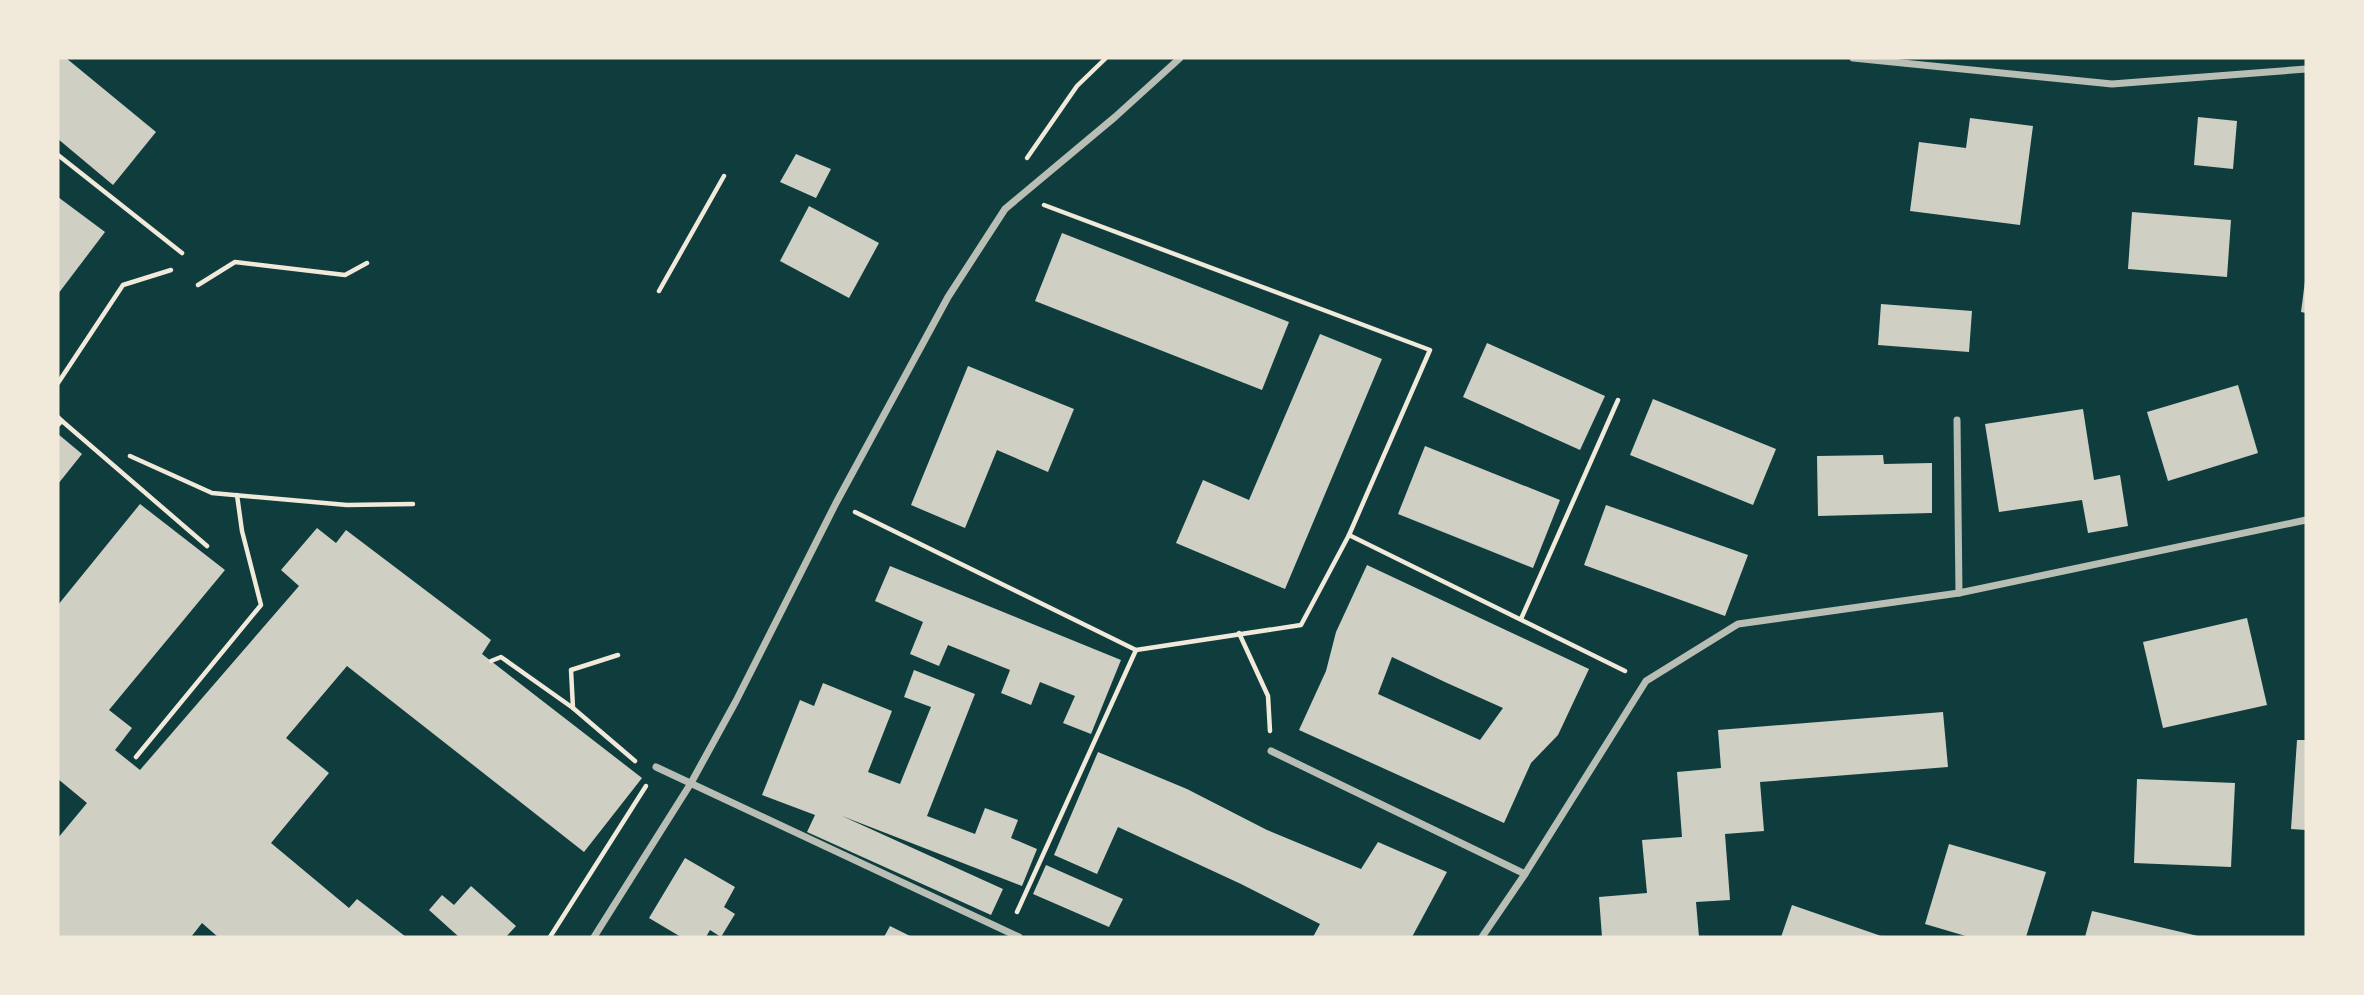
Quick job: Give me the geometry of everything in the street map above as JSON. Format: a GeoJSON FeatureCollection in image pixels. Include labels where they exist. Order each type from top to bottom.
{"type":"FeatureCollection","features":[{"type":"Feature","properties":{"kind":"street"},"geometry":{"type":"LineString","coordinates":[[594,937],[691,783],[736,701],[836,503],[948,297],[1005,209],[1181,58]]}},
{"type":"Feature","properties":{"kind":"street"},"geometry":{"type":"LineString","coordinates":[[1853,58],[2112,84],[2306,68]]}},
{"type":"Feature","properties":{"kind":"street"},"geometry":{"type":"LineString","coordinates":[[1957,420],[1959,593]]}},
{"type":"Feature","properties":{"kind":"street"},"geometry":{"type":"LineString","coordinates":[[1482,937],[1525,874],[1646,681],[1738,624],[1959,593],[2306,520]]}},
{"type":"Feature","properties":{"kind":"street"},"geometry":{"type":"LineString","coordinates":[[1271,751],[1525,874]]}},
{"type":"Feature","properties":{"kind":"street"},"geometry":{"type":"LineString","coordinates":[[656,767],[1019,937]]}},
{"type":"Feature","properties":{"kind":"path"},"geometry":{"type":"LineString","coordinates":[[1027,159],[1077,86],[1106,58]]}},
{"type":"Feature","properties":{"kind":"path"},"geometry":{"type":"LineString","coordinates":[[58,155],[182,253]]}},
{"type":"Feature","properties":{"kind":"path"},"geometry":{"type":"LineString","coordinates":[[659,291],[724,176]]}},
{"type":"Feature","properties":{"kind":"path"},"geometry":{"type":"LineString","coordinates":[[836,503],[1136,650],[1301,625],[1349,535],[1430,350],[1021,196]]}},
{"type":"Feature","properties":{"kind":"path"},"geometry":{"type":"LineString","coordinates":[[198,285],[235,262],[345,275],[367,263]]}},
{"type":"Feature","properties":{"kind":"path"},"geometry":{"type":"LineString","coordinates":[[58,383],[123,285],[171,270]]}},
{"type":"Feature","properties":{"kind":"path"},"geometry":{"type":"LineString","coordinates":[[1521,619],[1618,400]]}},
{"type":"Feature","properties":{"kind":"path"},"geometry":{"type":"LineString","coordinates":[[59,421],[207,546]]}},
{"type":"Feature","properties":{"kind":"path"},"geometry":{"type":"LineString","coordinates":[[130,456],[212,493],[347,505],[413,504]]}},
{"type":"Feature","properties":{"kind":"path"},"geometry":{"type":"LineString","coordinates":[[136,757],[261,605],[237,495]]}},
{"type":"Feature","properties":{"kind":"path"},"geometry":{"type":"LineString","coordinates":[[1349,535],[1646,681]]}},
{"type":"Feature","properties":{"kind":"path"},"geometry":{"type":"LineString","coordinates":[[1239,633],[1268,696],[1271,751]]}},
{"type":"Feature","properties":{"kind":"path"},"geometry":{"type":"LineString","coordinates":[[1008,932],[1136,650]]}},
{"type":"Feature","properties":{"kind":"path"},"geometry":{"type":"LineString","coordinates":[[573,708],[571,670],[618,655]]}},
{"type":"Feature","properties":{"kind":"path"},"geometry":{"type":"LineString","coordinates":[[491,661],[501,657],[573,708],[652,776]]}},
{"type":"Feature","properties":{"kind":"path"},"geometry":{"type":"LineString","coordinates":[[550,937],[656,767]]}},
{"type":"Feature","properties":{"kind":"building"},"geometry":{"type":"Polygon","coordinates":[[[58,58],[66,58],[156,132],[113,185],[58,139],[58,58]]]}},
{"type":"Feature","properties":{"kind":"building"},"geometry":{"type":"Polygon","coordinates":[[[2198,117],[2237,121],[2233,169],[2194,165],[2198,117]]]}},
{"type":"Feature","properties":{"kind":"building"},"geometry":{"type":"Polygon","coordinates":[[[1970,118],[2033,126],[2020,225],[1910,211],[1919,142],[1966,148],[1970,118]]]}},
{"type":"Feature","properties":{"kind":"building"},"geometry":{"type":"Polygon","coordinates":[[[796,154],[831,169],[816,198],[780,182],[796,154]]]}},
{"type":"Feature","properties":{"kind":"building"},"geometry":{"type":"Polygon","coordinates":[[[58,197],[105,232],[58,294],[58,197]]]}},
{"type":"Feature","properties":{"kind":"building"},"geometry":{"type":"Polygon","coordinates":[[[809,206],[879,243],[849,298],[780,261],[809,206]]]}},
{"type":"Feature","properties":{"kind":"building"},"geometry":{"type":"Polygon","coordinates":[[[2132,212],[2231,220],[2227,277],[2128,269],[2132,212]]]}},
{"type":"Feature","properties":{"kind":"building"},"geometry":{"type":"Polygon","coordinates":[[[1062,233],[1289,322],[1262,390],[1035,301],[1062,233]]]}},
{"type":"Feature","properties":{"kind":"building"},"geometry":{"type":"Polygon","coordinates":[[[2306,281],[2306,313],[2301,312],[2306,281]]]}},
{"type":"Feature","properties":{"kind":"building"},"geometry":{"type":"Polygon","coordinates":[[[1881,304],[1972,311],[1969,352],[1878,345],[1881,304]]]}},
{"type":"Feature","properties":{"kind":"building"},"geometry":{"type":"Polygon","coordinates":[[[1320,334],[1382,359],[1285,589],[1176,543],[1203,480],[1249,500],[1320,334]]]}},
{"type":"Feature","properties":{"kind":"building"},"geometry":{"type":"Polygon","coordinates":[[[1487,343],[1605,396],[1580,450],[1463,397],[1487,343]]]}},
{"type":"Feature","properties":{"kind":"building"},"geometry":{"type":"Polygon","coordinates":[[[968,366],[1074,409],[1048,472],[997,450],[965,528],[911,505],[968,366]]]}},
{"type":"Feature","properties":{"kind":"building"},"geometry":{"type":"Polygon","coordinates":[[[2238,385],[2258,453],[2168,481],[2147,412],[2238,385]]]}},
{"type":"Feature","properties":{"kind":"building"},"geometry":{"type":"Polygon","coordinates":[[[1653,399],[1776,449],[1753,505],[1630,455],[1653,399]]]}},
{"type":"Feature","properties":{"kind":"building"},"geometry":{"type":"Polygon","coordinates":[[[2083,409],[2094,480],[2120,475],[2128,526],[2088,533],[2082,500],[1999,512],[1985,424],[2083,409]]]}},
{"type":"Feature","properties":{"kind":"building"},"geometry":{"type":"Polygon","coordinates":[[[58,434],[82,454],[58,484],[58,434]]]}},
{"type":"Feature","properties":{"kind":"building"},"geometry":{"type":"Polygon","coordinates":[[[1425,446],[1560,500],[1533,568],[1398,514],[1425,446]]]}},
{"type":"Feature","properties":{"kind":"building"},"geometry":{"type":"Polygon","coordinates":[[[1883,455],[1884,464],[1932,463],[1932,513],[1818,516],[1817,456],[1883,455]]]}},
{"type":"Feature","properties":{"kind":"building"},"geometry":{"type":"Polygon","coordinates":[[[140,504],[225,570],[109,710],[132,728],[115,750],[140,770],[299,586],[281,570],[317,528],[336,543],[346,530],[482,633],[491,640],[482,654],[642,778],[584,852],[347,666],[286,738],[329,773],[271,843],[349,908],[357,899],[406,937],[218,937],[202,923],[191,937],[58,937],[58,838],[87,803],[58,779],[58,605],[140,504]]]}},
{"type":"Feature","properties":{"kind":"building"},"geometry":{"type":"Polygon","coordinates":[[[1606,505],[1748,555],[1725,616],[1584,565],[1606,505]]]}},
{"type":"Feature","properties":{"kind":"building"},"geometry":{"type":"Polygon","coordinates":[[[1367,565],[1589,669],[1558,735],[1531,763],[1504,823],[1299,730],[1326,671],[1336,632],[1367,565]],[[1392,657],[1378,694],[1480,740],[1503,708],[1392,657]]]}},
{"type":"Feature","properties":{"kind":"building"},"geometry":{"type":"Polygon","coordinates":[[[890,566],[1121,660],[1091,734],[1063,723],[1075,696],[1040,682],[1031,705],[1001,693],[1010,670],[948,645],[939,666],[910,654],[923,622],[875,601],[890,566]]]}},
{"type":"Feature","properties":{"kind":"building"},"geometry":{"type":"Polygon","coordinates":[[[2247,618],[2267,705],[2163,728],[2143,642],[2247,618]]]}},
{"type":"Feature","properties":{"kind":"building"},"geometry":{"type":"Polygon","coordinates":[[[914,670],[975,694],[927,816],[975,834],[985,808],[1018,820],[1011,838],[1037,849],[1022,886],[842,816],[1003,889],[991,915],[807,832],[815,815],[762,795],[800,700],[814,706],[823,683],[892,711],[868,772],[900,784],[931,707],[904,697],[914,670]]]}},
{"type":"Feature","properties":{"kind":"building"},"geometry":{"type":"Polygon","coordinates":[[[1943,712],[1948,767],[1760,782],[1764,831],[1725,834],[1730,900],[1696,902],[1699,937],[1602,937],[1599,897],[1647,893],[1642,840],[1682,837],[1677,772],[1721,768],[1718,730],[1943,712]]]}},
{"type":"Feature","properties":{"kind":"building"},"geometry":{"type":"Polygon","coordinates":[[[2297,740],[2306,740],[2306,830],[2291,829],[2297,740]]]}},
{"type":"Feature","properties":{"kind":"building"},"geometry":{"type":"Polygon","coordinates":[[[1098,752],[1187,789],[1267,830],[1361,869],[1378,842],[1447,872],[1412,937],[1313,937],[1320,924],[1118,827],[1097,874],[1054,855],[1098,752]]]}},
{"type":"Feature","properties":{"kind":"building"},"geometry":{"type":"Polygon","coordinates":[[[2137,779],[2235,783],[2231,867],[2134,863],[2137,779]]]}},
{"type":"Feature","properties":{"kind":"building"},"geometry":{"type":"Polygon","coordinates":[[[1949,844],[2046,872],[2026,937],[1969,937],[1925,924],[1949,844]]]}},
{"type":"Feature","properties":{"kind":"building"},"geometry":{"type":"Polygon","coordinates":[[[685,858],[735,887],[724,907],[735,914],[721,937],[710,930],[706,937],[681,937],[649,918],[685,858]]]}},
{"type":"Feature","properties":{"kind":"building"},"geometry":{"type":"Polygon","coordinates":[[[1046,865],[1123,899],[1109,927],[1033,894],[1046,865]]]}},
{"type":"Feature","properties":{"kind":"building"},"geometry":{"type":"Polygon","coordinates":[[[471,886],[516,926],[506,937],[459,937],[429,910],[442,895],[454,905],[471,886]]]}},
{"type":"Feature","properties":{"kind":"building"},"geometry":{"type":"Polygon","coordinates":[[[1792,905],[1884,937],[1781,937],[1792,905]]]}},
{"type":"Feature","properties":{"kind":"building"},"geometry":{"type":"Polygon","coordinates":[[[2092,911],[2198,936],[2198,937],[2085,937],[2092,911]]]}},
{"type":"Feature","properties":{"kind":"building"},"geometry":{"type":"Polygon","coordinates":[[[890,926],[912,937],[884,937],[890,926]]]}}]}
